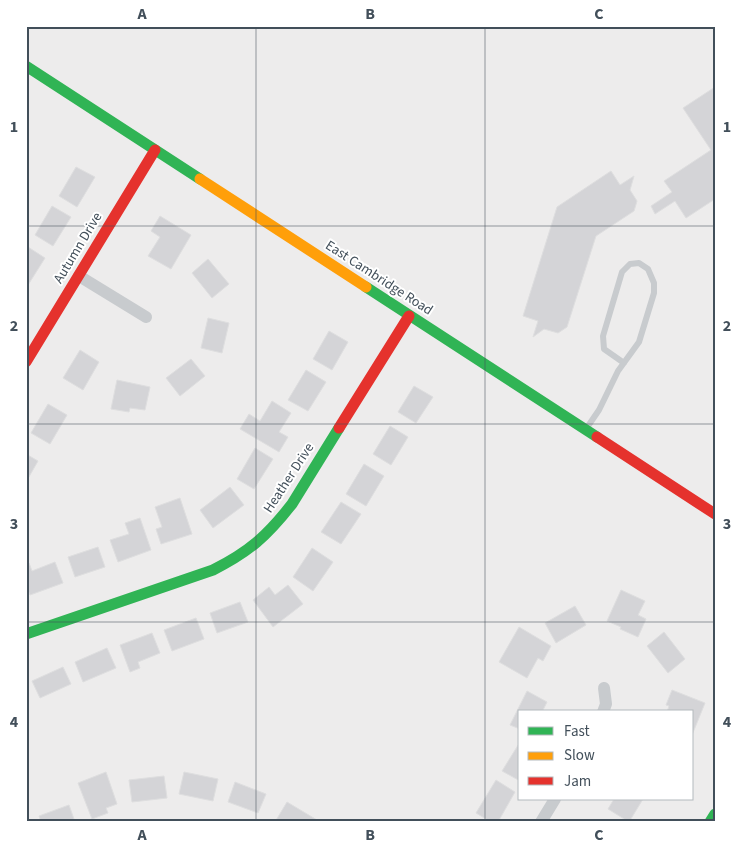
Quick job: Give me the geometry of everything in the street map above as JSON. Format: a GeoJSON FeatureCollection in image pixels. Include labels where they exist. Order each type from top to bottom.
{"type":"FeatureCollection","features":[{"type":"Feature","properties":{"kind":"street","name":"East Cambridge Road"},"geometry":{"type":"LineString","coordinates":[[26,66],[715,514]]}},
{"type":"Feature","properties":{"kind":"street","name":"Autumn Drive"},"geometry":{"type":"LineString","coordinates":[[26,362],[155,150]]}},
{"type":"Feature","properties":{"kind":"street"},"geometry":{"type":"LineString","coordinates":[[78,276],[146,317]]}},
{"type":"Feature","properties":{"kind":"street","name":"Heather Drive"},"geometry":{"type":"LineString","coordinates":[[26,634],[213,570],[237,558],[259,542],[276,526],[292,504],[409,316]]}},
{"type":"Feature","properties":{"kind":"street"},"geometry":{"type":"LineString","coordinates":[[604,688],[606,704],[604,710]]}},
{"type":"Feature","properties":{"kind":"street"},"geometry":{"type":"LineString","coordinates":[[541,822],[554,800]]}},
{"type":"Feature","properties":{"kind":"street"},"geometry":{"type":"LineString","coordinates":[[710,822],[715,814]]}},
{"type":"Feature","properties":{"kind":"lane"},"geometry":{"type":"LineString","coordinates":[[586,430],[599,410],[618,371],[624,363],[639,342],[654,294],[654,283],[648,269],[639,263],[630,264],[622,272],[603,336],[604,349],[624,363]]}},
{"type":"Feature","properties":{"kind":"building"},"geometry":{"type":"Polygon","coordinates":[[[715,87],[715,199],[686,218],[675,201],[655,214],[651,206],[672,192],[664,181],[711,150],[683,108],[715,87]]]}},
{"type":"Feature","properties":{"kind":"building"},"geometry":{"type":"Polygon","coordinates":[[[76,167],[95,177],[77,207],[59,196],[76,167]]]}},
{"type":"Feature","properties":{"kind":"building"},"geometry":{"type":"Polygon","coordinates":[[[611,171],[620,185],[634,176],[630,190],[637,201],[634,211],[596,236],[567,327],[558,333],[544,329],[533,337],[538,321],[523,316],[557,207],[611,171]]]}},
{"type":"Feature","properties":{"kind":"building"},"geometry":{"type":"Polygon","coordinates":[[[52,206],[71,217],[53,246],[35,235],[52,206]]]}},
{"type":"Feature","properties":{"kind":"building"},"geometry":{"type":"Polygon","coordinates":[[[160,216],[191,235],[171,269],[148,256],[160,237],[151,231],[160,216]]]}},
{"type":"Feature","properties":{"kind":"building"},"geometry":{"type":"Polygon","coordinates":[[[28,247],[45,258],[28,285],[26,284],[26,249],[28,247]]]}},
{"type":"Feature","properties":{"kind":"building"},"geometry":{"type":"Polygon","coordinates":[[[208,259],[229,284],[212,298],[192,273],[208,259]]]}},
{"type":"Feature","properties":{"kind":"building"},"geometry":{"type":"Polygon","coordinates":[[[208,318],[229,323],[222,353],[201,348],[208,318]]]}},
{"type":"Feature","properties":{"kind":"building"},"geometry":{"type":"Polygon","coordinates":[[[329,331],[348,342],[332,370],[313,359],[329,331]]]}},
{"type":"Feature","properties":{"kind":"building"},"geometry":{"type":"Polygon","coordinates":[[[80,350],[99,362],[83,390],[63,378],[80,350]]]}},
{"type":"Feature","properties":{"kind":"building"},"geometry":{"type":"Polygon","coordinates":[[[191,359],[205,376],[180,396],[166,378],[191,359]]]}},
{"type":"Feature","properties":{"kind":"building"},"geometry":{"type":"Polygon","coordinates":[[[306,370],[326,382],[308,411],[288,400],[306,370]]]}},
{"type":"Feature","properties":{"kind":"building"},"geometry":{"type":"Polygon","coordinates":[[[117,380],[150,387],[145,410],[130,408],[129,412],[111,409],[117,380]]]}},
{"type":"Feature","properties":{"kind":"building"},"geometry":{"type":"Polygon","coordinates":[[[414,386],[433,397],[416,423],[398,412],[414,386]]]}},
{"type":"Feature","properties":{"kind":"building"},"geometry":{"type":"Polygon","coordinates":[[[272,401],[291,413],[279,432],[288,437],[279,452],[240,429],[249,414],[260,421],[272,401]]]}},
{"type":"Feature","properties":{"kind":"building"},"geometry":{"type":"Polygon","coordinates":[[[48,404],[67,415],[50,444],[31,433],[48,404]]]}},
{"type":"Feature","properties":{"kind":"building"},"geometry":{"type":"Polygon","coordinates":[[[390,426],[408,437],[391,465],[373,454],[390,426]]]}},
{"type":"Feature","properties":{"kind":"building"},"geometry":{"type":"Polygon","coordinates":[[[255,448],[273,459],[254,489],[237,479],[255,448]]]}},
{"type":"Feature","properties":{"kind":"building"},"geometry":{"type":"Polygon","coordinates":[[[26,454],[38,461],[26,482],[26,454]]]}},
{"type":"Feature","properties":{"kind":"building"},"geometry":{"type":"Polygon","coordinates":[[[364,464],[384,476],[366,506],[346,494],[364,464]]]}},
{"type":"Feature","properties":{"kind":"building"},"geometry":{"type":"Polygon","coordinates":[[[230,487],[244,505],[213,528],[200,510],[230,487]]]}},
{"type":"Feature","properties":{"kind":"building"},"geometry":{"type":"Polygon","coordinates":[[[180,498],[192,534],[161,544],[156,529],[162,527],[155,507],[180,498]]]}},
{"type":"Feature","properties":{"kind":"building"},"geometry":{"type":"Polygon","coordinates":[[[341,502],[361,514],[341,544],[321,532],[341,502]]]}},
{"type":"Feature","properties":{"kind":"building"},"geometry":{"type":"Polygon","coordinates":[[[140,518],[151,550],[118,562],[110,540],[129,534],[125,523],[140,518]]]}},
{"type":"Feature","properties":{"kind":"building"},"geometry":{"type":"Polygon","coordinates":[[[98,547],[105,567],[75,577],[68,557],[98,547]]]}},
{"type":"Feature","properties":{"kind":"building"},"geometry":{"type":"Polygon","coordinates":[[[312,548],[333,562],[313,591],[293,577],[312,548]]]}},
{"type":"Feature","properties":{"kind":"building"},"geometry":{"type":"Polygon","coordinates":[[[55,562],[63,583],[30,595],[26,585],[26,564],[29,563],[32,571],[55,562]]]}},
{"type":"Feature","properties":{"kind":"building"},"geometry":{"type":"Polygon","coordinates":[[[288,585],[303,604],[273,627],[253,600],[269,587],[275,595],[288,585]]]}},
{"type":"Feature","properties":{"kind":"building"},"geometry":{"type":"Polygon","coordinates":[[[621,590],[645,601],[638,615],[646,619],[638,637],[607,621],[621,590]]]}},
{"type":"Feature","properties":{"kind":"building"},"geometry":{"type":"Polygon","coordinates":[[[240,602],[248,622],[217,633],[210,613],[240,602]]]}},
{"type":"Feature","properties":{"kind":"building"},"geometry":{"type":"Polygon","coordinates":[[[575,606],[586,625],[556,643],[545,623],[575,606]]]}},
{"type":"Feature","properties":{"kind":"building"},"geometry":{"type":"Polygon","coordinates":[[[196,618],[204,639],[172,651],[164,630],[196,618]]]}},
{"type":"Feature","properties":{"kind":"building"},"geometry":{"type":"Polygon","coordinates":[[[519,627],[551,646],[543,661],[538,658],[527,678],[499,662],[519,627]]]}},
{"type":"Feature","properties":{"kind":"building"},"geometry":{"type":"Polygon","coordinates":[[[664,632],[685,659],[668,673],[647,646],[664,632]]]}},
{"type":"Feature","properties":{"kind":"building"},"geometry":{"type":"Polygon","coordinates":[[[152,633],[160,653],[138,662],[140,668],[130,672],[120,645],[152,633]]]}},
{"type":"Feature","properties":{"kind":"building"},"geometry":{"type":"Polygon","coordinates":[[[107,648],[116,668],[83,682],[75,662],[107,648]]]}},
{"type":"Feature","properties":{"kind":"building"},"geometry":{"type":"Polygon","coordinates":[[[63,667],[71,684],[40,698],[32,681],[63,667]]]}},
{"type":"Feature","properties":{"kind":"building"},"geometry":{"type":"Polygon","coordinates":[[[672,690],[705,703],[694,730],[694,710],[668,710],[669,706],[666,705],[672,690]]]}},
{"type":"Feature","properties":{"kind":"building"},"geometry":{"type":"Polygon","coordinates":[[[527,691],[547,702],[543,710],[518,710],[518,728],[510,725],[527,691]]]}},
{"type":"Feature","properties":{"kind":"building"},"geometry":{"type":"Polygon","coordinates":[[[518,745],[518,780],[502,771],[518,745]]]}},
{"type":"Feature","properties":{"kind":"building"},"geometry":{"type":"Polygon","coordinates":[[[106,772],[117,804],[106,808],[108,813],[92,819],[78,783],[106,772]]]}},
{"type":"Feature","properties":{"kind":"building"},"geometry":{"type":"Polygon","coordinates":[[[184,772],[218,779],[213,801],[179,794],[184,772]]]}},
{"type":"Feature","properties":{"kind":"building"},"geometry":{"type":"Polygon","coordinates":[[[164,776],[167,798],[132,802],[129,780],[164,776]]]}},
{"type":"Feature","properties":{"kind":"building"},"geometry":{"type":"Polygon","coordinates":[[[496,780],[515,792],[498,822],[491,822],[476,813],[496,780]]]}},
{"type":"Feature","properties":{"kind":"building"},"geometry":{"type":"Polygon","coordinates":[[[235,782],[266,794],[258,813],[228,802],[235,782]]]}},
{"type":"Feature","properties":{"kind":"building"},"geometry":{"type":"Polygon","coordinates":[[[613,800],[642,800],[629,822],[608,809],[613,800]]]}},
{"type":"Feature","properties":{"kind":"building"},"geometry":{"type":"Polygon","coordinates":[[[287,802],[317,820],[316,822],[275,822],[287,802]]]}},
{"type":"Feature","properties":{"kind":"building"},"geometry":{"type":"Polygon","coordinates":[[[69,805],[75,822],[41,822],[39,816],[69,805]]]}},
{"type":"Feature","properties":{"kind":"traffic: fast"},"geometry":{"type":"LineString","coordinates":[[26,66],[200,179]]}},
{"type":"Feature","properties":{"kind":"traffic: fast"},"geometry":{"type":"LineString","coordinates":[[366,287],[597,437]]}},
{"type":"Feature","properties":{"kind":"traffic: fast"},"geometry":{"type":"LineString","coordinates":[[26,634],[213,570],[237,557],[266,534],[292,504],[339,428]]}},
{"type":"Feature","properties":{"kind":"traffic: fast"},"geometry":{"type":"LineString","coordinates":[[710,822],[715,814]]}},
{"type":"Feature","properties":{"kind":"traffic: slow"},"geometry":{"type":"LineString","coordinates":[[200,179],[366,287]]}},
{"type":"Feature","properties":{"kind":"traffic: jam"},"geometry":{"type":"LineString","coordinates":[[26,362],[155,150]]}},
{"type":"Feature","properties":{"kind":"traffic: jam"},"geometry":{"type":"LineString","coordinates":[[339,428],[409,316]]}},
{"type":"Feature","properties":{"kind":"traffic: jam"},"geometry":{"type":"LineString","coordinates":[[597,437],[715,514]]}}]}
